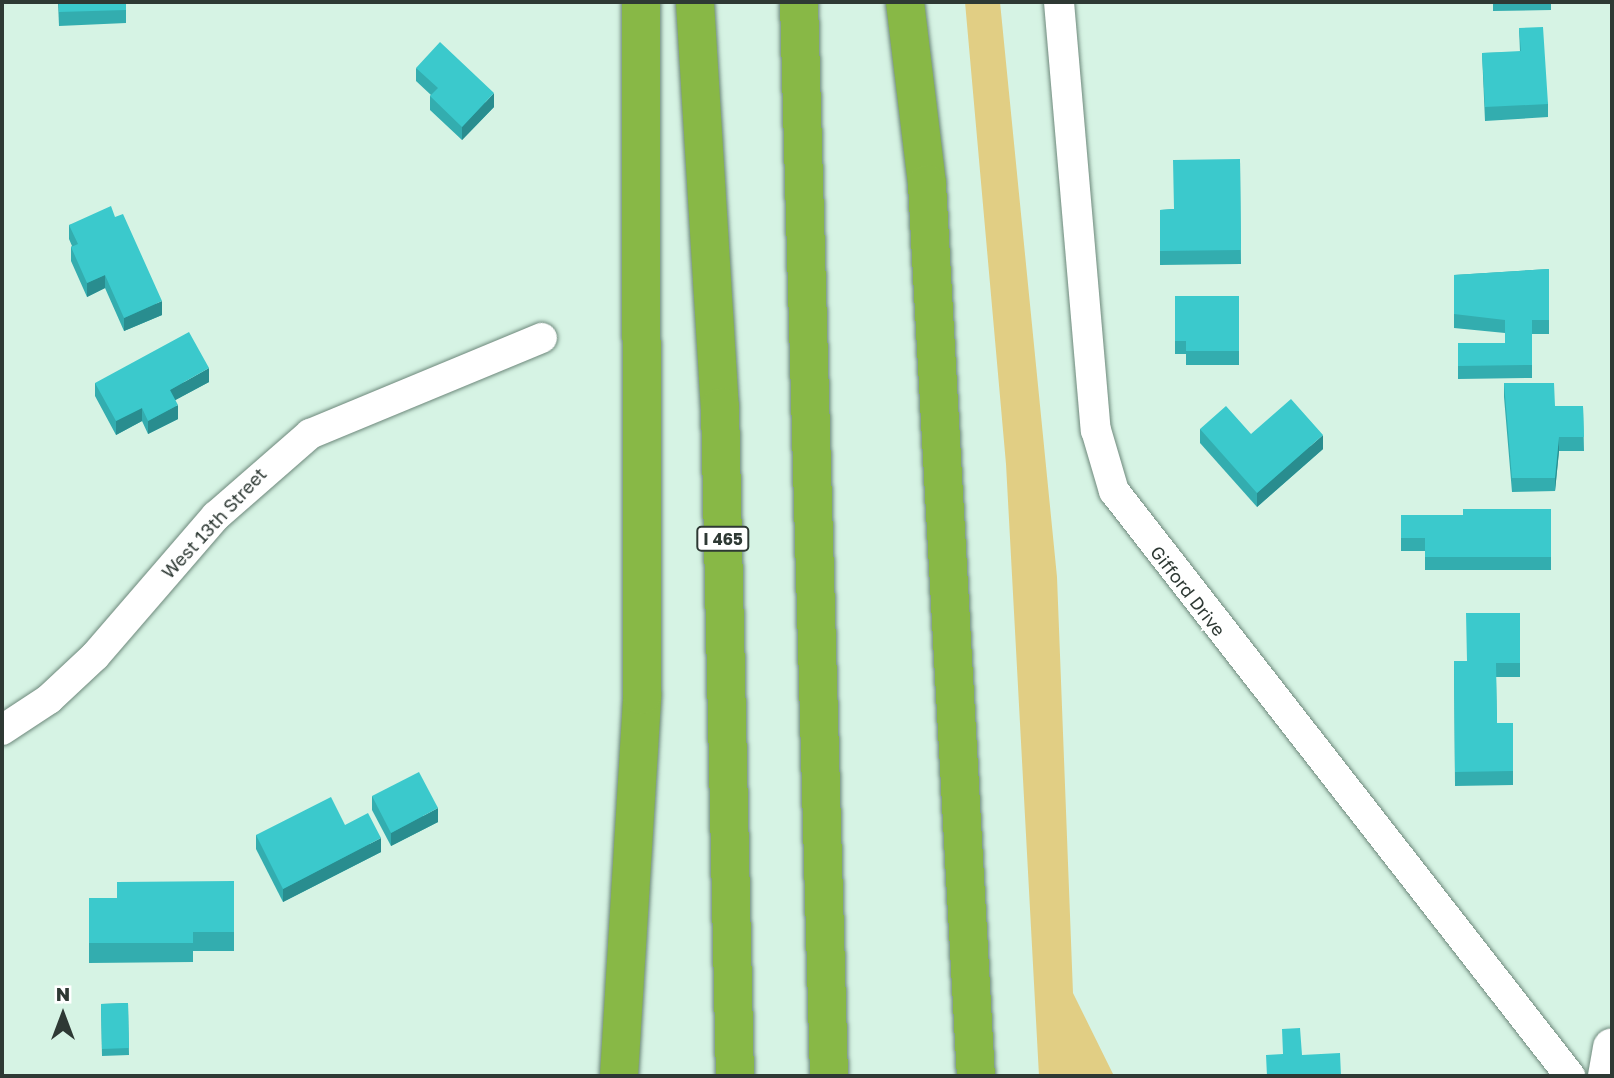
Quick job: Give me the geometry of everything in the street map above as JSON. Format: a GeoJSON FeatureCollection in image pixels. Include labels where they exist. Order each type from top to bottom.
{"type":"FeatureCollection","features":[{"type":"Feature","properties":{"kind":"highway"},"geometry":{"type":"LineString","coordinates":[[619,1076],[642,695],[641,2]]}},
{"type":"Feature","properties":{"kind":"highway","name":"I 465"},"geometry":{"type":"LineString","coordinates":[[695,2],[720,407],[735,1076]]}},
{"type":"Feature","properties":{"kind":"highway"},"geometry":{"type":"LineString","coordinates":[[799,2],[829,1076]]}},
{"type":"Feature","properties":{"kind":"highway"},"geometry":{"type":"LineString","coordinates":[[905,2],[927,184],[976,1075]]}},
{"type":"Feature","properties":{"kind":"street","name":"Gifford Drive"},"geometry":{"type":"LineString","coordinates":[[1059,2],[1096,430],[1114,491],[1570,1076]]}},
{"type":"Feature","properties":{"kind":"street","name":"West 13th Street"},"geometry":{"type":"LineString","coordinates":[[2,730],[87,664],[216,516],[310,434],[542,338]]}},
{"type":"Feature","properties":{"kind":"street"},"geometry":{"type":"LineString","coordinates":[[1607,1076],[1612,1047]]}},
{"type":"Feature","properties":{"kind":"shaded area"},"geometry":{"type":"Polygon","coordinates":[[[965,2],[1000,2],[1057,577],[1073,993],[1114,1076],[1039,1076],[1006,464],[965,2]]]}},
{"type":"Feature","properties":{"kind":"building"},"geometry":{"type":"Polygon","coordinates":[[[59,2],[126,2],[126,10],[59,12],[59,2]]]}},
{"type":"Feature","properties":{"kind":"building"},"geometry":{"type":"Polygon","coordinates":[[[1543,27],[1548,104],[1485,107],[1482,53],[1521,51],[1519,28],[1543,27]]]}},
{"type":"Feature","properties":{"kind":"building"},"geometry":{"type":"Polygon","coordinates":[[[440,42],[494,93],[462,127],[430,96],[438,88],[416,68],[440,42]]]}},
{"type":"Feature","properties":{"kind":"building"},"geometry":{"type":"Polygon","coordinates":[[[1240,159],[1241,250],[1160,251],[1160,210],[1174,209],[1173,160],[1240,159]]]}},
{"type":"Feature","properties":{"kind":"building"},"geometry":{"type":"Polygon","coordinates":[[[111,206],[115,217],[123,214],[162,301],[124,318],[105,275],[87,283],[71,247],[78,244],[69,225],[111,206]]]}},
{"type":"Feature","properties":{"kind":"building"},"geometry":{"type":"Polygon","coordinates":[[[1549,269],[1549,320],[1532,320],[1532,365],[1458,366],[1458,343],[1505,343],[1505,320],[1454,314],[1454,275],[1549,269]]]}},
{"type":"Feature","properties":{"kind":"building"},"geometry":{"type":"Polygon","coordinates":[[[1175,296],[1239,296],[1239,351],[1186,351],[1186,341],[1175,341],[1175,296]]]}},
{"type":"Feature","properties":{"kind":"building"},"geometry":{"type":"Polygon","coordinates":[[[189,332],[209,368],[170,390],[178,405],[148,421],[142,408],[116,421],[95,383],[189,332]]]}},
{"type":"Feature","properties":{"kind":"building"},"geometry":{"type":"Polygon","coordinates":[[[1504,383],[1554,383],[1555,406],[1583,406],[1584,437],[1559,437],[1555,478],[1512,478],[1504,383]]]}},
{"type":"Feature","properties":{"kind":"building"},"geometry":{"type":"Polygon","coordinates":[[[1291,399],[1323,435],[1257,493],[1200,429],[1226,406],[1251,434],[1291,399]]]}},
{"type":"Feature","properties":{"kind":"building"},"geometry":{"type":"Polygon","coordinates":[[[1463,509],[1551,509],[1551,557],[1425,557],[1425,538],[1401,538],[1401,515],[1463,515],[1463,509]]]}},
{"type":"Feature","properties":{"kind":"building"},"geometry":{"type":"Polygon","coordinates":[[[1466,613],[1520,613],[1520,663],[1496,663],[1497,723],[1513,723],[1513,771],[1455,772],[1454,661],[1467,661],[1466,613]]]}},
{"type":"Feature","properties":{"kind":"building"},"geometry":{"type":"Polygon","coordinates":[[[419,772],[438,808],[391,833],[372,796],[419,772]]]}},
{"type":"Feature","properties":{"kind":"building"},"geometry":{"type":"Polygon","coordinates":[[[331,797],[345,825],[368,813],[381,838],[283,889],[256,835],[331,797]]]}},
{"type":"Feature","properties":{"kind":"building"},"geometry":{"type":"Polygon","coordinates":[[[234,881],[234,932],[193,932],[193,943],[89,943],[89,898],[117,898],[117,882],[234,881]]]}},
{"type":"Feature","properties":{"kind":"building"},"geometry":{"type":"Polygon","coordinates":[[[128,1003],[129,1048],[102,1049],[101,1004],[128,1003]]]}},
{"type":"Feature","properties":{"kind":"building"},"geometry":{"type":"Polygon","coordinates":[[[1300,1028],[1302,1055],[1340,1053],[1341,1076],[1267,1076],[1266,1055],[1283,1054],[1282,1029],[1300,1028]]]}}]}
